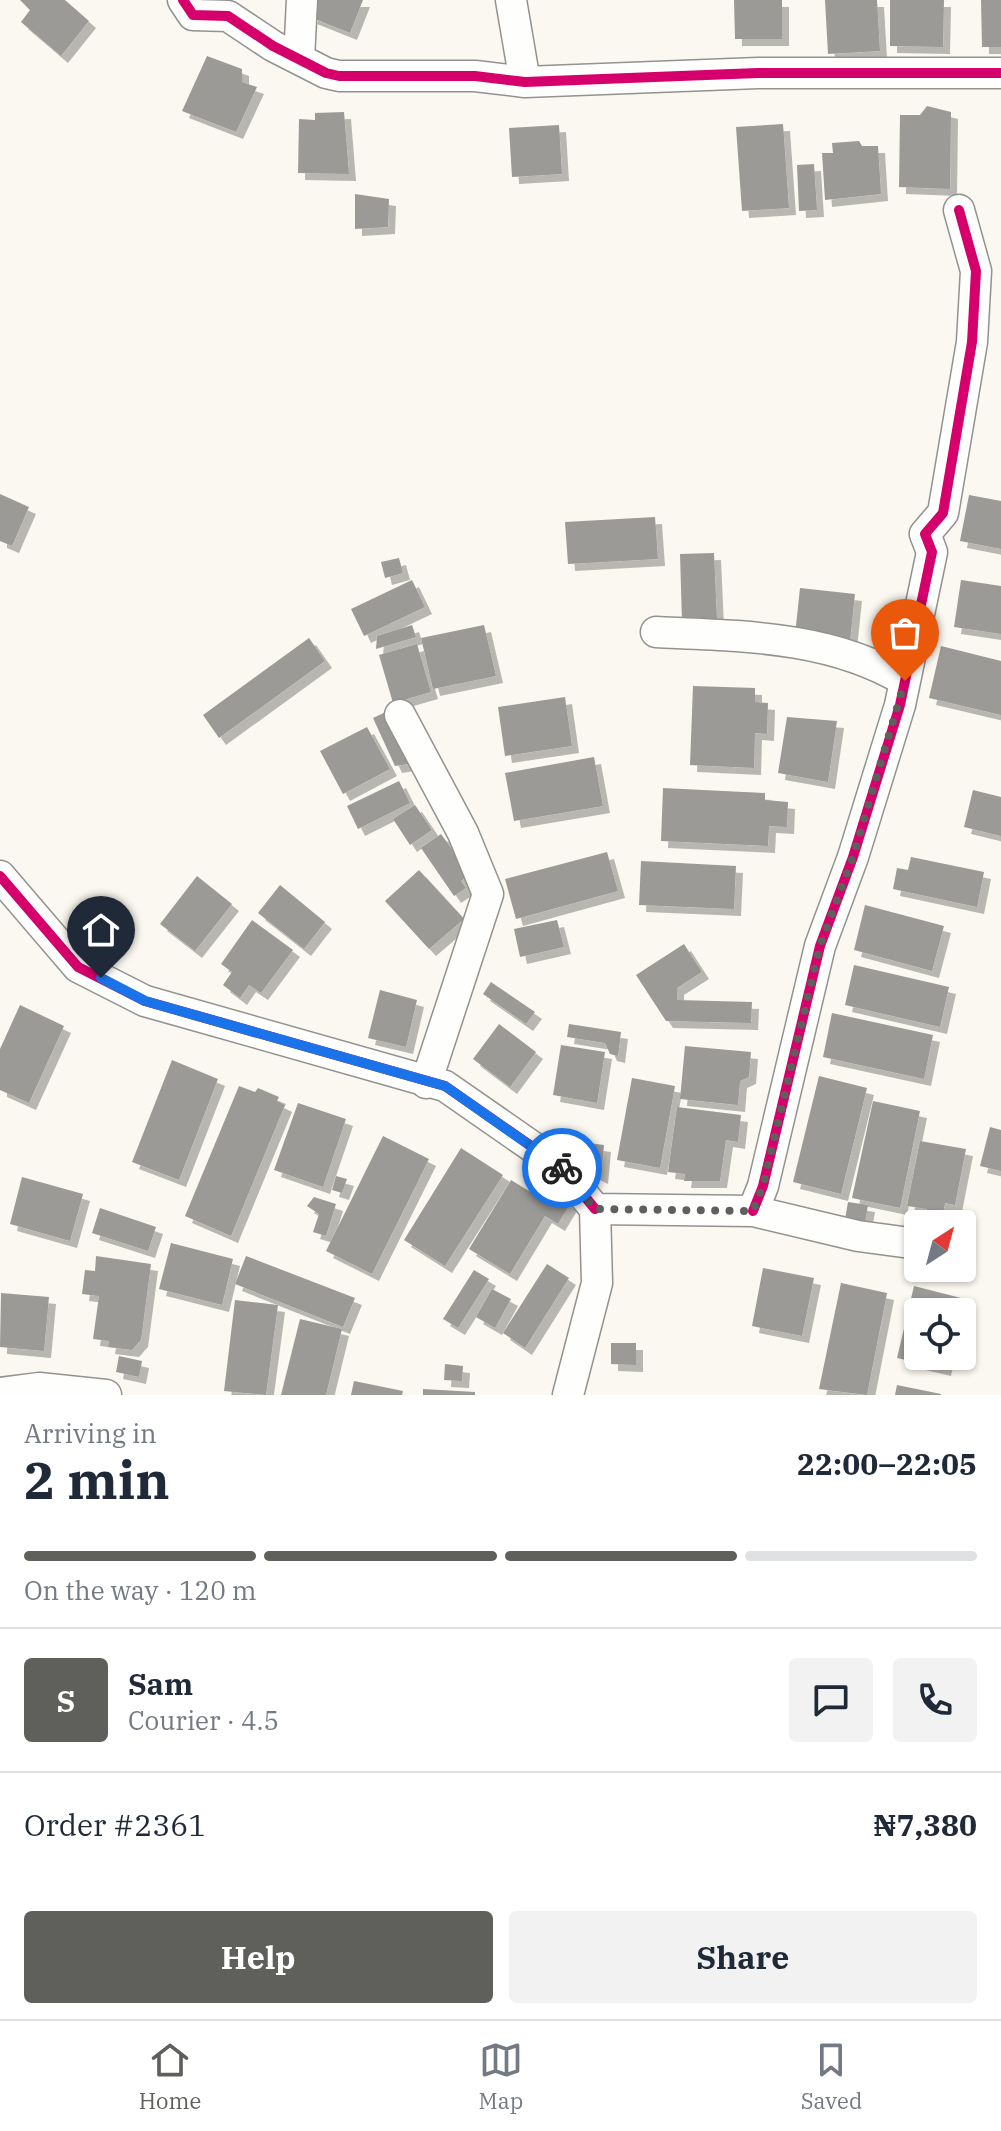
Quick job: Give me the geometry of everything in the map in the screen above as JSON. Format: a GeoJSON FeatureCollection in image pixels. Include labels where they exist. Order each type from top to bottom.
{"type":"FeatureCollection","features":[{"type":"Feature","properties":{"kind":"street"},"geometry":{"type":"LineString","coordinates":[[183,0],[193,15],[228,16],[299,59],[339,76],[475,76],[525,82],[758,73],[1001,73]]}},
{"type":"Feature","properties":{"kind":"street"},"geometry":{"type":"LineString","coordinates":[[299,59],[302,0]]}},
{"type":"Feature","properties":{"kind":"street"},"geometry":{"type":"LineString","coordinates":[[511,0],[525,82]]}},
{"type":"Feature","properties":{"kind":"street"},"geometry":{"type":"LineString","coordinates":[[753,1211],[763,1186],[820,946],[853,857],[905,681],[932,552],[925,534],[943,513],[947,498],[972,342],[976,271],[959,210]]}},
{"type":"Feature","properties":{"kind":"street"},"geometry":{"type":"LineString","coordinates":[[656,632],[831,647],[872,661],[905,681]]}},
{"type":"Feature","properties":{"kind":"street"},"geometry":{"type":"LineString","coordinates":[[400,715],[463,833],[488,894],[426,1083]]}},
{"type":"Feature","properties":{"kind":"street"},"geometry":{"type":"LineString","coordinates":[[0,876],[78,967],[145,1001],[445,1086],[560,1166],[595,1209],[597,1283],[568,1395]]}},
{"type":"Feature","properties":{"kind":"street"},"geometry":{"type":"LineString","coordinates":[[595,1209],[753,1211],[858,1236],[904,1242]]}},
{"type":"Feature","properties":{"kind":"street"},"geometry":{"type":"LineString","coordinates":[[0,1393],[39,1388],[106,1395]]}},
{"type":"Feature","properties":{"kind":"building"},"geometry":{"type":"Polygon","coordinates":[[[20,0],[65,0],[89,21],[61,56],[21,22],[30,10],[20,0]]]}},
{"type":"Feature","properties":{"kind":"building"},"geometry":{"type":"Polygon","coordinates":[[[317,0],[363,0],[350,33],[310,17],[317,0]]]}},
{"type":"Feature","properties":{"kind":"building"},"geometry":{"type":"Polygon","coordinates":[[[734,0],[782,0],[782,39],[735,39],[734,0]]]}},
{"type":"Feature","properties":{"kind":"building"},"geometry":{"type":"Polygon","coordinates":[[[825,0],[877,0],[880,51],[828,54],[825,0]]]}},
{"type":"Feature","properties":{"kind":"building"},"geometry":{"type":"Polygon","coordinates":[[[890,0],[944,0],[943,47],[890,46],[890,0]]]}},
{"type":"Feature","properties":{"kind":"building"},"geometry":{"type":"Polygon","coordinates":[[[981,0],[1001,0],[1001,47],[982,47],[981,0]]]}},
{"type":"Feature","properties":{"kind":"building"},"geometry":{"type":"Polygon","coordinates":[[[207,56],[242,69],[242,82],[257,87],[236,132],[182,111],[207,56]]]}},
{"type":"Feature","properties":{"kind":"building"},"geometry":{"type":"Polygon","coordinates":[[[927,106],[951,112],[950,189],[899,187],[900,115],[920,115],[927,106]]]}},
{"type":"Feature","properties":{"kind":"building"},"geometry":{"type":"Polygon","coordinates":[[[344,112],[349,174],[298,173],[299,119],[315,120],[315,113],[344,112]]]}},
{"type":"Feature","properties":{"kind":"building"},"geometry":{"type":"Polygon","coordinates":[[[783,124],[789,208],[742,211],[736,127],[783,124]]]}},
{"type":"Feature","properties":{"kind":"building"},"geometry":{"type":"Polygon","coordinates":[[[559,125],[562,174],[512,177],[509,128],[559,125]]]}},
{"type":"Feature","properties":{"kind":"building"},"geometry":{"type":"Polygon","coordinates":[[[859,141],[862,146],[878,146],[881,194],[825,200],[822,153],[833,153],[832,143],[859,141]]]}},
{"type":"Feature","properties":{"kind":"building"},"geometry":{"type":"Polygon","coordinates":[[[814,164],[817,210],[799,211],[797,165],[814,164]]]}},
{"type":"Feature","properties":{"kind":"building"},"geometry":{"type":"Polygon","coordinates":[[[355,194],[389,199],[388,227],[355,229],[355,194]]]}},
{"type":"Feature","properties":{"kind":"building"},"geometry":{"type":"Polygon","coordinates":[[[0,494],[29,507],[12,546],[0,541],[0,494]]]}},
{"type":"Feature","properties":{"kind":"building"},"geometry":{"type":"Polygon","coordinates":[[[969,495],[1001,501],[1001,549],[960,541],[969,495]]]}},
{"type":"Feature","properties":{"kind":"building"},"geometry":{"type":"Polygon","coordinates":[[[655,517],[658,559],[568,564],[565,522],[655,517]]]}},
{"type":"Feature","properties":{"kind":"building"},"geometry":{"type":"Polygon","coordinates":[[[714,553],[717,620],[682,622],[680,554],[714,553]]]}},
{"type":"Feature","properties":{"kind":"building"},"geometry":{"type":"Polygon","coordinates":[[[399,558],[403,573],[385,578],[381,562],[399,558]]]}},
{"type":"Feature","properties":{"kind":"building"},"geometry":{"type":"Polygon","coordinates":[[[412,580],[425,607],[364,636],[351,609],[412,580]]]}},
{"type":"Feature","properties":{"kind":"building"},"geometry":{"type":"Polygon","coordinates":[[[961,580],[1001,586],[1001,634],[954,627],[961,580]]]}},
{"type":"Feature","properties":{"kind":"building"},"geometry":{"type":"Polygon","coordinates":[[[800,588],[855,594],[850,641],[795,635],[800,588]]]}},
{"type":"Feature","properties":{"kind":"building"},"geometry":{"type":"Polygon","coordinates":[[[412,625],[416,637],[376,649],[377,636],[412,625]]]}},
{"type":"Feature","properties":{"kind":"building"},"geometry":{"type":"Polygon","coordinates":[[[484,625],[496,676],[433,689],[421,638],[484,625]]]}},
{"type":"Feature","properties":{"kind":"building"},"geometry":{"type":"Polygon","coordinates":[[[309,638],[325,661],[219,738],[203,715],[309,638]]]}},
{"type":"Feature","properties":{"kind":"building"},"geometry":{"type":"Polygon","coordinates":[[[417,644],[431,692],[393,703],[379,655],[417,644]]]}},
{"type":"Feature","properties":{"kind":"building"},"geometry":{"type":"Polygon","coordinates":[[[941,646],[1001,661],[1001,715],[929,698],[941,646]]]}},
{"type":"Feature","properties":{"kind":"building"},"geometry":{"type":"Polygon","coordinates":[[[693,686],[755,688],[755,702],[768,703],[767,734],[755,733],[754,768],[690,765],[693,686]]]}},
{"type":"Feature","properties":{"kind":"building"},"geometry":{"type":"Polygon","coordinates":[[[565,697],[572,746],[505,756],[498,707],[565,697]]]}},
{"type":"Feature","properties":{"kind":"building"},"geometry":{"type":"Polygon","coordinates":[[[390,710],[414,763],[395,766],[373,718],[390,710]]]}},
{"type":"Feature","properties":{"kind":"building"},"geometry":{"type":"Polygon","coordinates":[[[787,717],[837,721],[828,782],[778,773],[787,717]]]}},
{"type":"Feature","properties":{"kind":"building"},"geometry":{"type":"Polygon","coordinates":[[[367,727],[390,769],[343,794],[320,751],[367,727]]]}},
{"type":"Feature","properties":{"kind":"building"},"geometry":{"type":"Polygon","coordinates":[[[594,757],[603,806],[514,821],[505,773],[594,757]]]}},
{"type":"Feature","properties":{"kind":"building"},"geometry":{"type":"Polygon","coordinates":[[[399,781],[410,803],[358,829],[347,806],[399,781]]]}},
{"type":"Feature","properties":{"kind":"building"},"geometry":{"type":"Polygon","coordinates":[[[663,788],[765,793],[765,800],[788,802],[787,827],[769,826],[768,846],[661,841],[663,788]]]}},
{"type":"Feature","properties":{"kind":"building"},"geometry":{"type":"Polygon","coordinates":[[[973,790],[1001,797],[1001,836],[964,827],[973,790]]]}},
{"type":"Feature","properties":{"kind":"building"},"geometry":{"type":"Polygon","coordinates":[[[415,805],[432,830],[410,845],[393,819],[415,805]]]}},
{"type":"Feature","properties":{"kind":"building"},"geometry":{"type":"Polygon","coordinates":[[[441,834],[470,874],[461,881],[466,888],[454,896],[421,848],[441,834]]]}},
{"type":"Feature","properties":{"kind":"building"},"geometry":{"type":"Polygon","coordinates":[[[607,852],[618,891],[516,919],[505,879],[607,852]]]}},
{"type":"Feature","properties":{"kind":"building"},"geometry":{"type":"Polygon","coordinates":[[[911,857],[984,872],[977,907],[893,889],[897,868],[908,870],[911,857]]]}},
{"type":"Feature","properties":{"kind":"building"},"geometry":{"type":"Polygon","coordinates":[[[641,861],[736,866],[734,909],[639,905],[641,861]]]}},
{"type":"Feature","properties":{"kind":"building"},"geometry":{"type":"Polygon","coordinates":[[[419,870],[464,919],[429,949],[385,901],[419,870]]]}},
{"type":"Feature","properties":{"kind":"building"},"geometry":{"type":"Polygon","coordinates":[[[197,876],[232,904],[195,951],[160,924],[197,876]]]}},
{"type":"Feature","properties":{"kind":"building"},"geometry":{"type":"Polygon","coordinates":[[[280,885],[325,922],[304,949],[258,913],[280,885]]]}},
{"type":"Feature","properties":{"kind":"building"},"geometry":{"type":"Polygon","coordinates":[[[865,905],[944,926],[932,971],[854,950],[865,905]]]}},
{"type":"Feature","properties":{"kind":"building"},"geometry":{"type":"Polygon","coordinates":[[[252,920],[293,950],[261,993],[249,985],[240,998],[223,985],[232,972],[221,964],[252,920]]]}},
{"type":"Feature","properties":{"kind":"building"},"geometry":{"type":"Polygon","coordinates":[[[557,920],[564,947],[520,957],[514,929],[557,920]]]}},
{"type":"Feature","properties":{"kind":"building"},"geometry":{"type":"Polygon","coordinates":[[[684,944],[702,972],[677,988],[677,1000],[752,1002],[751,1023],[666,1021],[636,975],[684,944]]]}},
{"type":"Feature","properties":{"kind":"building"},"geometry":{"type":"Polygon","coordinates":[[[854,965],[949,987],[940,1027],[845,1005],[854,965]]]}},
{"type":"Feature","properties":{"kind":"building"},"geometry":{"type":"Polygon","coordinates":[[[491,982],[535,1012],[526,1024],[483,994],[491,982]]]}},
{"type":"Feature","properties":{"kind":"building"},"geometry":{"type":"Polygon","coordinates":[[[380,990],[417,1000],[406,1047],[368,1038],[380,990]]]}},
{"type":"Feature","properties":{"kind":"building"},"geometry":{"type":"Polygon","coordinates":[[[20,1005],[64,1026],[29,1103],[0,1090],[0,1049],[20,1005]]]}},
{"type":"Feature","properties":{"kind":"building"},"geometry":{"type":"Polygon","coordinates":[[[832,1013],[933,1035],[924,1079],[823,1057],[832,1013]]]}},
{"type":"Feature","properties":{"kind":"building"},"geometry":{"type":"Polygon","coordinates":[[[499,1024],[536,1052],[510,1087],[473,1059],[499,1024]]]}},
{"type":"Feature","properties":{"kind":"building"},"geometry":{"type":"Polygon","coordinates":[[[569,1024],[621,1032],[618,1056],[610,1054],[605,1043],[567,1037],[569,1024]]]}},
{"type":"Feature","properties":{"kind":"building"},"geometry":{"type":"Polygon","coordinates":[[[561,1045],[605,1052],[597,1103],[553,1095],[561,1045]]]}},
{"type":"Feature","properties":{"kind":"building"},"geometry":{"type":"Polygon","coordinates":[[[685,1046],[751,1052],[749,1077],[740,1081],[738,1105],[680,1099],[685,1046]]]}},
{"type":"Feature","properties":{"kind":"building"},"geometry":{"type":"Polygon","coordinates":[[[172,1060],[218,1079],[179,1180],[132,1162],[172,1060]]]}},
{"type":"Feature","properties":{"kind":"building"},"geometry":{"type":"Polygon","coordinates":[[[819,1076],[867,1088],[841,1194],[793,1182],[819,1076]]]}},
{"type":"Feature","properties":{"kind":"building"},"geometry":{"type":"Polygon","coordinates":[[[632,1078],[675,1086],[660,1168],[617,1160],[632,1078]]]}},
{"type":"Feature","properties":{"kind":"building"},"geometry":{"type":"Polygon","coordinates":[[[239,1086],[255,1092],[258,1088],[279,1097],[277,1101],[285,1105],[231,1236],[185,1216],[239,1086]]]}},
{"type":"Feature","properties":{"kind":"building"},"geometry":{"type":"Polygon","coordinates":[[[873,1101],[920,1111],[900,1208],[852,1198],[873,1101]]]}},
{"type":"Feature","properties":{"kind":"building"},"geometry":{"type":"Polygon","coordinates":[[[298,1103],[346,1119],[323,1187],[274,1170],[298,1103]]]}},
{"type":"Feature","properties":{"kind":"building"},"geometry":{"type":"Polygon","coordinates":[[[677,1107],[741,1115],[738,1142],[726,1140],[720,1181],[684,1181],[685,1174],[668,1172],[677,1107]]]}},
{"type":"Feature","properties":{"kind":"building"},"geometry":{"type":"Polygon","coordinates":[[[990,1127],[1001,1130],[1001,1171],[980,1166],[990,1127]]]}},
{"type":"Feature","properties":{"kind":"building"},"geometry":{"type":"Polygon","coordinates":[[[383,1136],[429,1159],[372,1274],[326,1251],[383,1136]]]}},
{"type":"Feature","properties":{"kind":"building"},"geometry":{"type":"Polygon","coordinates":[[[920,1141],[966,1149],[955,1205],[945,1203],[944,1210],[907,1206],[920,1141]]]}},
{"type":"Feature","properties":{"kind":"building"},"geometry":{"type":"Polygon","coordinates":[[[589,1143],[604,1145],[601,1177],[587,1170],[589,1143]]]}},
{"type":"Feature","properties":{"kind":"building"},"geometry":{"type":"Polygon","coordinates":[[[461,1148],[503,1175],[445,1266],[404,1240],[461,1148]]]}},
{"type":"Feature","properties":{"kind":"building"},"geometry":{"type":"Polygon","coordinates":[[[336,1176],[347,1179],[342,1193],[332,1190],[336,1176]]]}},
{"type":"Feature","properties":{"kind":"building"},"geometry":{"type":"Polygon","coordinates":[[[22,1177],[83,1194],[70,1241],[10,1224],[22,1177]]]}},
{"type":"Feature","properties":{"kind":"building"},"geometry":{"type":"Polygon","coordinates":[[[511,1180],[552,1205],[557,1195],[570,1204],[558,1224],[545,1216],[510,1274],[469,1249],[511,1180]]]}},
{"type":"Feature","properties":{"kind":"building"},"geometry":{"type":"Polygon","coordinates":[[[314,1197],[336,1204],[326,1236],[313,1232],[319,1214],[307,1206],[314,1197]]]}},
{"type":"Feature","properties":{"kind":"building"},"geometry":{"type":"Polygon","coordinates":[[[848,1202],[868,1205],[864,1228],[844,1225],[848,1202]]]}},
{"type":"Feature","properties":{"kind":"building"},"geometry":{"type":"Polygon","coordinates":[[[100,1208],[156,1227],[148,1251],[92,1233],[100,1208]]]}},
{"type":"Feature","properties":{"kind":"building"},"geometry":{"type":"Polygon","coordinates":[[[171,1243],[233,1259],[222,1305],[159,1289],[171,1243]]]}},
{"type":"Feature","properties":{"kind":"building"},"geometry":{"type":"Polygon","coordinates":[[[96,1256],[151,1264],[141,1340],[132,1350],[108,1347],[109,1341],[93,1339],[99,1296],[82,1294],[85,1270],[95,1271],[96,1256]]]}},
{"type":"Feature","properties":{"kind":"building"},"geometry":{"type":"Polygon","coordinates":[[[246,1256],[355,1298],[343,1327],[235,1284],[246,1256]]]}},
{"type":"Feature","properties":{"kind":"building"},"geometry":{"type":"Polygon","coordinates":[[[547,1264],[569,1278],[525,1348],[503,1333],[547,1264]]]}},
{"type":"Feature","properties":{"kind":"building"},"geometry":{"type":"Polygon","coordinates":[[[763,1268],[814,1278],[802,1336],[752,1326],[763,1268]]]}},
{"type":"Feature","properties":{"kind":"building"},"geometry":{"type":"Polygon","coordinates":[[[474,1270],[489,1279],[458,1328],[443,1319],[474,1270]]]}},
{"type":"Feature","properties":{"kind":"building"},"geometry":{"type":"Polygon","coordinates":[[[841,1283],[887,1293],[867,1395],[819,1389],[841,1283]]]}},
{"type":"Feature","properties":{"kind":"building"},"geometry":{"type":"Polygon","coordinates":[[[914,1286],[961,1298],[911,1298],[914,1286]]]}},
{"type":"Feature","properties":{"kind":"building"},"geometry":{"type":"Polygon","coordinates":[[[492,1289],[511,1299],[495,1328],[476,1317],[492,1289]]]}},
{"type":"Feature","properties":{"kind":"building"},"geometry":{"type":"Polygon","coordinates":[[[1,1293],[49,1297],[44,1351],[0,1347],[1,1293]]]}},
{"type":"Feature","properties":{"kind":"building"},"geometry":{"type":"Polygon","coordinates":[[[235,1300],[278,1305],[266,1395],[224,1391],[235,1300]]]}},
{"type":"Feature","properties":{"kind":"building"},"geometry":{"type":"Polygon","coordinates":[[[300,1319],[342,1329],[326,1395],[281,1395],[300,1319]]]}},
{"type":"Feature","properties":{"kind":"building"},"geometry":{"type":"Polygon","coordinates":[[[904,1328],[904,1360],[897,1358],[904,1328]]]}},
{"type":"Feature","properties":{"kind":"building"},"geometry":{"type":"Polygon","coordinates":[[[611,1343],[636,1343],[636,1365],[611,1364],[611,1343]]]}},
{"type":"Feature","properties":{"kind":"building"},"geometry":{"type":"Polygon","coordinates":[[[119,1356],[142,1361],[139,1377],[116,1372],[119,1356]]]}},
{"type":"Feature","properties":{"kind":"building"},"geometry":{"type":"Polygon","coordinates":[[[445,1364],[463,1366],[462,1381],[444,1380],[445,1364]]]}},
{"type":"Feature","properties":{"kind":"building"},"geometry":{"type":"Polygon","coordinates":[[[354,1381],[403,1391],[402,1395],[351,1395],[354,1381]]]}},
{"type":"Feature","properties":{"kind":"building"},"geometry":{"type":"Polygon","coordinates":[[[897,1385],[941,1394],[941,1395],[895,1395],[897,1385]]]}},
{"type":"Feature","properties":{"kind":"building"},"geometry":{"type":"Polygon","coordinates":[[[423,1389],[475,1392],[475,1395],[423,1395],[423,1389]]]}},
{"type":"Feature","properties":{"kind":"cycle path"},"geometry":{"type":"LineString","coordinates":[[183,0],[193,15],[228,16],[273,46],[326,73],[339,76],[475,76],[525,82],[758,73],[1001,73]]}},
{"type":"Feature","properties":{"kind":"cycle path"},"geometry":{"type":"LineString","coordinates":[[753,1211],[763,1186],[820,946],[853,857],[900,705],[932,552],[925,534],[943,513],[972,342],[976,271],[959,210]]}},
{"type":"Feature","properties":{"kind":"cycle path"},"geometry":{"type":"LineString","coordinates":[[0,876],[78,967],[145,1001],[445,1086],[560,1166],[595,1209]]}},
{"type":"Feature","properties":{"kind":"way so far"},"geometry":{"type":"LineString","coordinates":[[562,1168],[595,1209],[753,1211],[763,1186],[820,946],[853,857],[905,681]]}},
{"type":"Feature","properties":{"kind":"route"},"geometry":{"type":"LineString","coordinates":[[101,978],[145,1001],[445,1086],[562,1168]]}}]}
